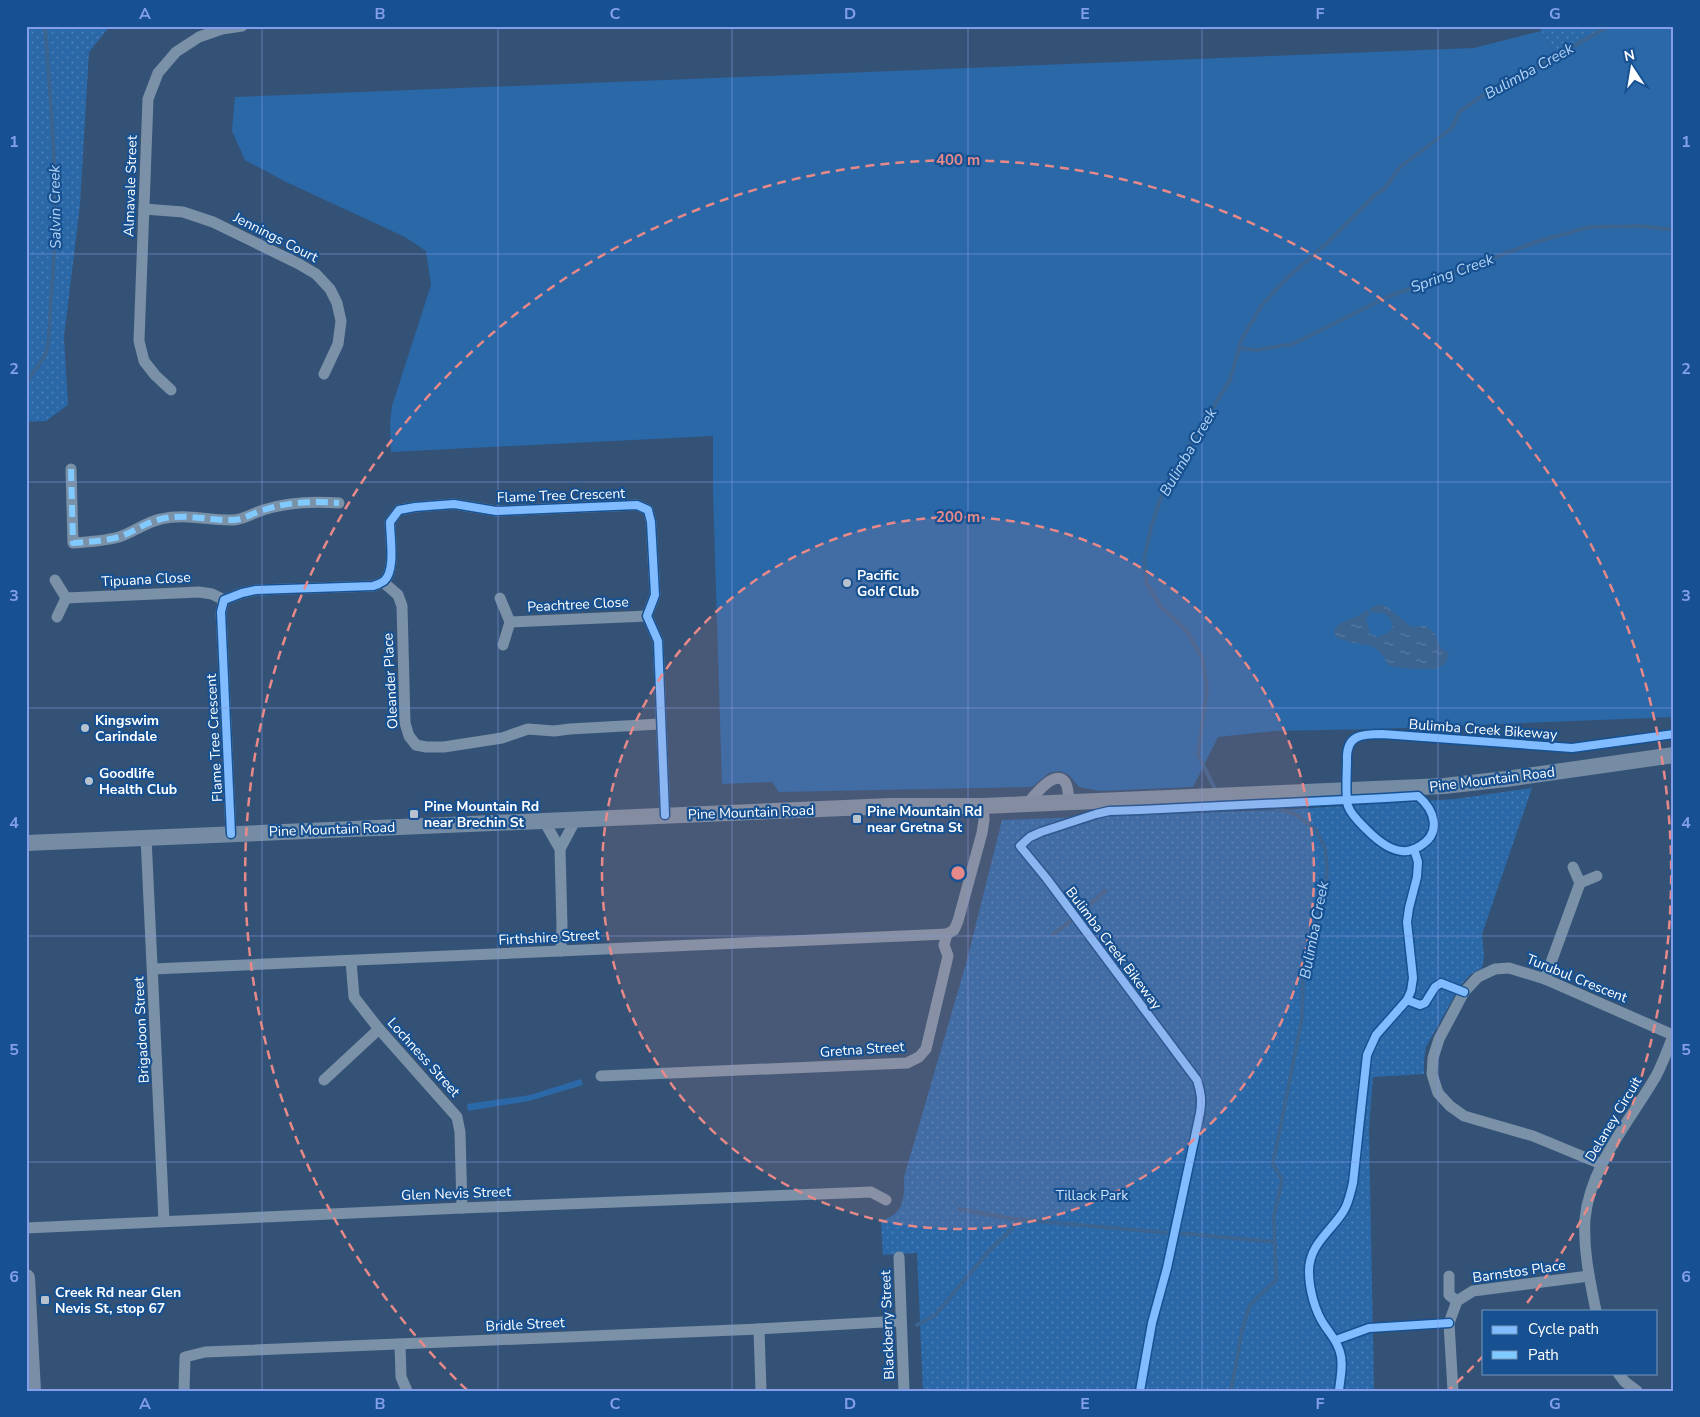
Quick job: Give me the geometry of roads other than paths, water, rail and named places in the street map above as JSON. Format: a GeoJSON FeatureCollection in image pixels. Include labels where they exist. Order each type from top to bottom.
{"type":"FeatureCollection","features":[{"type":"Feature","properties":{"kind":"main road","name":"Pine Mountain Road"},"geometry":{"type":"LineString","coordinates":[[26,843],[891,806],[983,806],[1386,789],[1474,783],[1674,755]]}},
{"type":"Feature","properties":{"kind":"main road"},"geometry":{"type":"LineString","coordinates":[[26,1278],[32,1391]]}},
{"type":"Feature","properties":{"kind":"street","name":"Almavale Street"},"geometry":{"type":"LineString","coordinates":[[170,390],[144,361],[139,341],[148,99],[158,73],[176,52],[199,37],[222,28],[242,26]]}},
{"type":"Feature","properties":{"kind":"street","name":"Jennings Court"},"geometry":{"type":"LineString","coordinates":[[144,209],[183,212],[213,222],[316,274],[330,289],[337,303],[341,321],[338,344],[324,374]]}},
{"type":"Feature","properties":{"kind":"street"},"geometry":{"type":"LineString","coordinates":[[71,468],[73,544],[102,541],[120,536],[161,519],[187,516],[236,520],[261,511],[290,504],[320,501],[339,503]]}},
{"type":"Feature","properties":{"kind":"street","name":"Flame Tree Crescent"},"geometry":{"type":"LineString","coordinates":[[383,582],[388,576],[391,567],[390,522],[399,510],[454,504],[496,511],[637,505],[648,510],[651,522],[655,595],[647,616]]}},
{"type":"Feature","properties":{"kind":"street"},"geometry":{"type":"LineString","coordinates":[[55,580],[66,598],[57,617]]}},
{"type":"Feature","properties":{"kind":"street"},"geometry":{"type":"LineString","coordinates":[[224,600],[256,590],[373,586],[383,582]]}},
{"type":"Feature","properties":{"kind":"street","name":"Oleander Place"},"geometry":{"type":"LineString","coordinates":[[383,582],[398,595],[402,606],[405,723],[409,736],[416,745],[426,747],[447,746],[502,738],[528,729],[554,732],[570,729],[660,724]]}},
{"type":"Feature","properties":{"kind":"street","name":"Tipuana Close"},"geometry":{"type":"LineString","coordinates":[[66,598],[199,592],[212,594],[224,600]]}},
{"type":"Feature","properties":{"kind":"street","name":"Peachtree Close"},"geometry":{"type":"LineString","coordinates":[[500,598],[510,622],[503,645]]}},
{"type":"Feature","properties":{"kind":"street","name":"Flame Tree Crescent"},"geometry":{"type":"LineString","coordinates":[[224,600],[221,612],[231,834]]}},
{"type":"Feature","properties":{"kind":"street"},"geometry":{"type":"LineString","coordinates":[[647,616],[658,641],[665,815]]}},
{"type":"Feature","properties":{"kind":"street","name":"Peachtree Close"},"geometry":{"type":"LineString","coordinates":[[510,622],[647,616]]}},
{"type":"Feature","properties":{"kind":"street"},"geometry":{"type":"LineString","coordinates":[[1027,804],[1046,783],[1060,778],[1065,781],[1069,802]]}},
{"type":"Feature","properties":{"kind":"street"},"geometry":{"type":"LineString","coordinates":[[947,934],[954,930],[982,834],[983,806]]}},
{"type":"Feature","properties":{"kind":"street"},"geometry":{"type":"LineString","coordinates":[[560,848],[576,819]]}},
{"type":"Feature","properties":{"kind":"street"},"geometry":{"type":"LineString","coordinates":[[544,820],[560,848],[562,926],[560,951]]}},
{"type":"Feature","properties":{"kind":"street","name":"Brigadoon Street"},"geometry":{"type":"LineString","coordinates":[[146,837],[164,1222]]}},
{"type":"Feature","properties":{"kind":"street"},"geometry":{"type":"LineString","coordinates":[[1545,979],[1580,883],[1573,867]]}},
{"type":"Feature","properties":{"kind":"street"},"geometry":{"type":"LineString","coordinates":[[1580,883],[1597,876]]}},
{"type":"Feature","properties":{"kind":"street","name":"Firthshire Street"},"geometry":{"type":"LineString","coordinates":[[153,969],[947,934]]}},
{"type":"Feature","properties":{"kind":"street","name":"Gretna Street"},"geometry":{"type":"LineString","coordinates":[[601,1076],[907,1063],[919,1057],[926,1049],[948,956],[944,945],[947,934]]}},
{"type":"Feature","properties":{"kind":"street","name":"Lochness Street"},"geometry":{"type":"LineString","coordinates":[[351,961],[354,997],[379,1029],[457,1118],[460,1132],[462,1208]]}},
{"type":"Feature","properties":{"kind":"street","name":"Turubul Crescent"},"geometry":{"type":"LineString","coordinates":[[1601,1164],[1533,1136],[1464,1116],[1450,1106],[1438,1093],[1432,1074],[1433,1058],[1439,1039],[1464,992],[1478,977],[1495,969],[1509,968],[1545,979],[1674,1034]]}},
{"type":"Feature","properties":{"kind":"street"},"geometry":{"type":"LineString","coordinates":[[324,1080],[379,1029]]}},
{"type":"Feature","properties":{"kind":"street","name":"Delaney Circuit"},"geometry":{"type":"LineString","coordinates":[[1596,1310],[1585,1245],[1585,1218],[1591,1191],[1601,1164],[1657,1074],[1674,1034]]}},
{"type":"Feature","properties":{"kind":"street","name":"Glen Nevis Street"},"geometry":{"type":"LineString","coordinates":[[26,1228],[871,1192],[886,1200]]}},
{"type":"Feature","properties":{"kind":"street","name":"Blackberry Street"},"geometry":{"type":"LineString","coordinates":[[899,1257],[904,1391]]}},
{"type":"Feature","properties":{"kind":"street"},"geometry":{"type":"LineString","coordinates":[[1449,1276],[1450,1295],[1457,1301],[1449,1323],[1453,1391]]}},
{"type":"Feature","properties":{"kind":"street","name":"Barnstos Place"},"geometry":{"type":"LineString","coordinates":[[1457,1301],[1473,1291],[1589,1276]]}},
{"type":"Feature","properties":{"kind":"street","name":"Bridle Street"},"geometry":{"type":"LineString","coordinates":[[184,1391],[183,1372],[185,1357],[204,1352],[901,1320]]}},
{"type":"Feature","properties":{"kind":"street"},"geometry":{"type":"LineString","coordinates":[[759,1328],[761,1391]]}},
{"type":"Feature","properties":{"kind":"street"},"geometry":{"type":"LineString","coordinates":[[400,1344],[401,1377],[406,1391]]}},
{"type":"Feature","properties":{"kind":"street"},"geometry":{"type":"LineString","coordinates":[[1619,1374],[1625,1382],[1637,1391]]}},
{"type":"Feature","properties":{"kind":"water"},"geometry":{"type":"Polygon","coordinates":[[[1378,604],[1386,606],[1411,627],[1425,626],[1434,632],[1441,648],[1449,653],[1445,664],[1438,668],[1429,669],[1389,666],[1378,650],[1336,637],[1334,632],[1336,627],[1367,610],[1370,614],[1366,619],[1370,634],[1378,637],[1387,633],[1393,627],[1389,617],[1380,613],[1372,613],[1369,609],[1378,604]]]}},
{"type":"Feature","properties":{"kind":"waterway","name":"Salvin Creek"},"geometry":{"type":"LineString","coordinates":[[26,382],[47,350],[54,263],[54,161],[45,26]]}},
{"type":"Feature","properties":{"kind":"waterway","name":"Bulimba Creek"},"geometry":{"type":"LineString","coordinates":[[1217,790],[1198,755],[1207,688],[1202,658],[1186,630],[1161,607],[1147,584],[1144,558],[1152,524],[1165,486],[1230,380],[1241,341],[1261,306],[1285,280],[1327,243],[1375,195],[1385,188],[1400,167],[1452,128],[1459,112],[1498,85],[1528,72],[1609,26]]}},
{"type":"Feature","properties":{"kind":"waterway","name":"Spring Creek"},"geometry":{"type":"LineString","coordinates":[[1239,348],[1257,350],[1293,344],[1387,297],[1536,242],[1589,227],[1641,226],[1674,230]]}},
{"type":"Feature","properties":{"kind":"waterway","name":"Bulimba Creek"},"geometry":{"type":"LineString","coordinates":[[1231,1391],[1242,1330],[1250,1305],[1276,1280],[1274,1216],[1282,1180],[1273,1164],[1302,1019],[1303,976],[1325,891],[1327,869],[1325,848],[1316,830],[1295,814],[1252,801]]}},
{"type":"Feature","properties":{"kind":"waterway"},"geometry":{"type":"LineString","coordinates":[[1079,914],[1105,891]]}},
{"type":"Feature","properties":{"kind":"waterway"},"geometry":{"type":"LineString","coordinates":[[1053,934],[1071,921]]}},
{"type":"Feature","properties":{"kind":"waterway"},"geometry":{"type":"LineString","coordinates":[[959,1209],[1013,1219],[1170,1233]]}},
{"type":"Feature","properties":{"kind":"waterway"},"geometry":{"type":"LineString","coordinates":[[917,1325],[935,1315],[989,1251],[1013,1228],[1017,1219]]}},
{"type":"Feature","properties":{"kind":"waterway"},"geometry":{"type":"LineString","coordinates":[[1179,1233],[1275,1242]]}},
{"type":"Feature","properties":{"kind":"place","name":"Pacific Golf Club"},"geometry":{"type":"Point","coordinates":[847,583]}},
{"type":"Feature","properties":{"kind":"place","name":"Kingswim Carindale"},"geometry":{"type":"Point","coordinates":[85,728]}},
{"type":"Feature","properties":{"kind":"place","name":"Goodlife Health Club"},"geometry":{"type":"Point","coordinates":[89,781]}},
{"type":"Feature","properties":{"kind":"place","name":"Pine Mountain Rd near Brechin St"},"geometry":{"type":"Point","coordinates":[414,814]}},
{"type":"Feature","properties":{"kind":"place","name":"Pine Mountain Rd near Gretna St"},"geometry":{"type":"Point","coordinates":[857,819]}},
{"type":"Feature","properties":{"kind":"place","name":"Creek Rd near Glen Nevis St, stop 67"},"geometry":{"type":"Point","coordinates":[45,1300]}},
{"type":"Feature","properties":{"kind":"park label","name":"Tillack Park"},"geometry":{"type":"Point","coordinates":[1092,1195]}}]}
